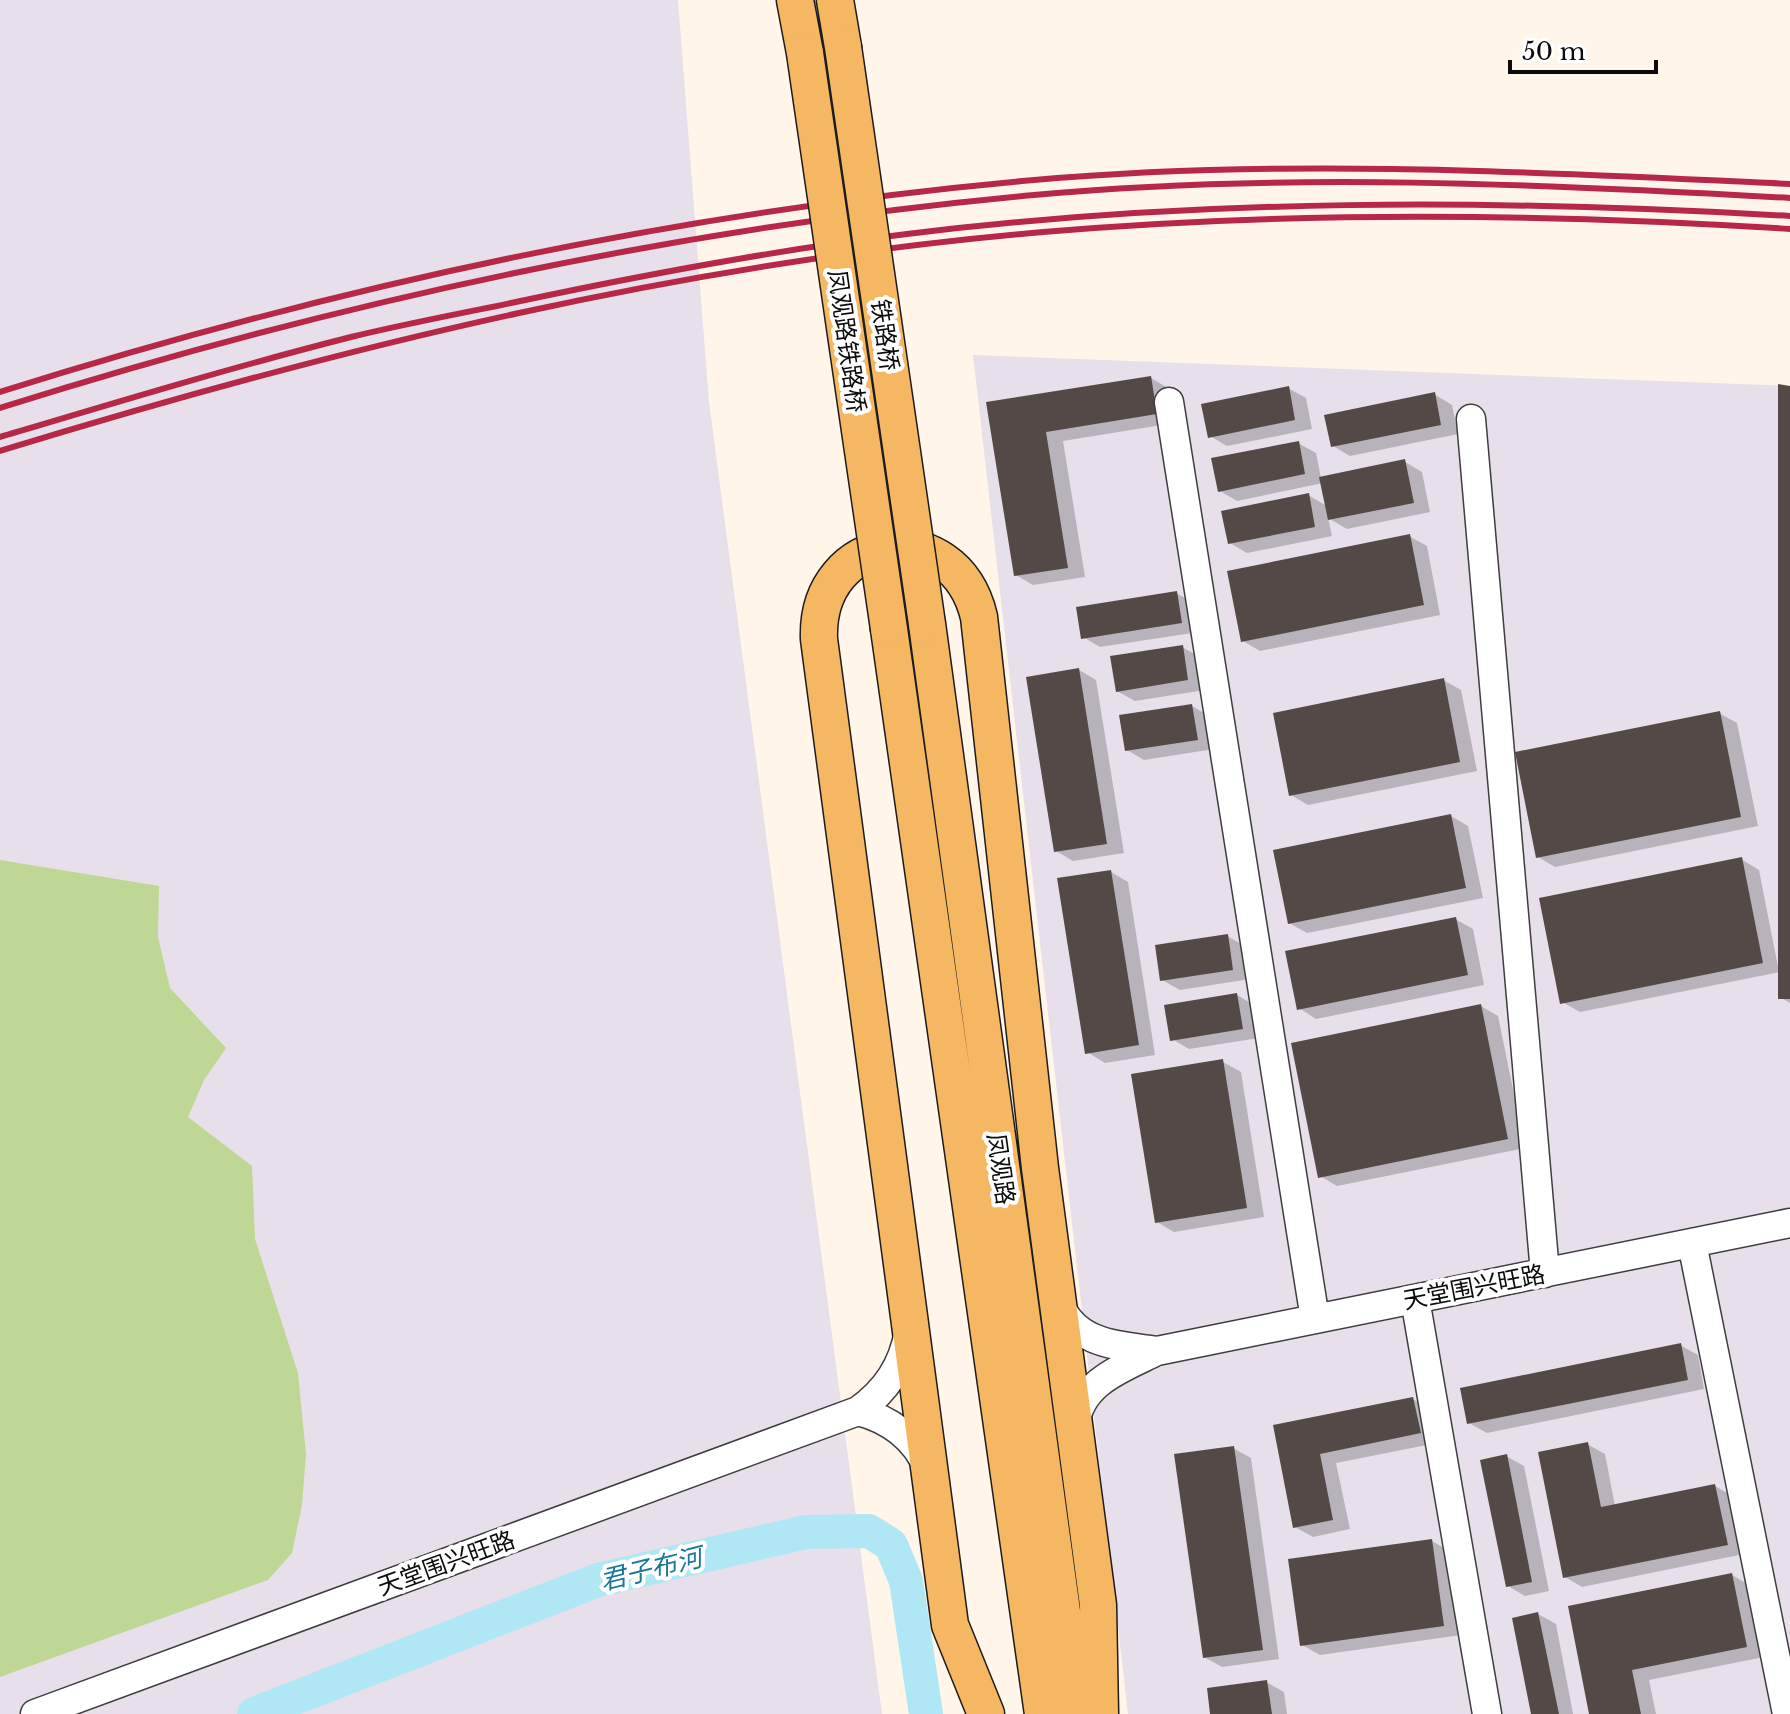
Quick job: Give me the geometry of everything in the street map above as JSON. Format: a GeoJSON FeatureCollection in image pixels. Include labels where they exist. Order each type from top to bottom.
{"type":"FeatureCollection","features":[{"type":"Feature","properties":{"kind":"main road","name":"凤观路铁路桥"},"geometry":{"type":"LineString","coordinates":[[795,0],[889,629]]}},
{"type":"Feature","properties":{"kind":"main road","name":"铁路桥"},"geometry":{"type":"LineString","coordinates":[[835,0],[927,624]]}},
{"type":"Feature","properties":{"kind":"main road"},"geometry":{"type":"LineString","coordinates":[[986,1714],[950,1625],[819,639],[818,623],[826,592],[846,567],[873,551],[904,547],[935,555],[960,574],[975,602],[1040,1168],[1098,1605],[1100,1714]]}},
{"type":"Feature","properties":{"kind":"main road","name":"凤观路"},"geometry":{"type":"LineString","coordinates":[[927,624],[1076,1714]]}},
{"type":"Feature","properties":{"kind":"main road","name":"凤观路"},"geometry":{"type":"LineString","coordinates":[[889,629],[1043,1714]]}},
{"type":"Feature","properties":{"kind":"main road"},"geometry":{"type":"LineString","coordinates":[[978,1003],[1040,1168]]}},
{"type":"Feature","properties":{"kind":"street"},"geometry":{"type":"LineString","coordinates":[[1169,402],[1315,1319]]}},
{"type":"Feature","properties":{"kind":"street"},"geometry":{"type":"LineString","coordinates":[[1471,419],[1545,1273]]}},
{"type":"Feature","properties":{"kind":"street","name":"天堂围兴旺路"},"geometry":{"type":"LineString","coordinates":[[1157,1351],[1790,1223]]}},
{"type":"Feature","properties":{"kind":"street"},"geometry":{"type":"LineString","coordinates":[[1692,1243],[1787,1714]]}},
{"type":"Feature","properties":{"kind":"street"},"geometry":{"type":"LineString","coordinates":[[1056,1298],[1074,1327],[1092,1340],[1157,1351]]}},
{"type":"Feature","properties":{"kind":"street"},"geometry":{"type":"LineString","coordinates":[[1415,1299],[1487,1714]]}},
{"type":"Feature","properties":{"kind":"street"},"geometry":{"type":"LineString","coordinates":[[858,1411],[883,1391],[900,1363],[909,1332],[909,1316]]}},
{"type":"Feature","properties":{"kind":"street"},"geometry":{"type":"LineString","coordinates":[[1075,1432],[1079,1407],[1092,1387],[1110,1374],[1157,1351]]}},
{"type":"Feature","properties":{"kind":"street"},"geometry":{"type":"LineString","coordinates":[[858,1411],[897,1428],[917,1449],[930,1475]]}},
{"type":"Feature","properties":{"kind":"street","name":"天堂围兴旺路"},"geometry":{"type":"LineString","coordinates":[[35,1714],[858,1411]]}},
{"type":"Feature","properties":{"kind":"shaded area"},"geometry":{"type":"Polygon","coordinates":[[[0,0],[678,0],[709,402],[882,1714],[0,1714],[0,0]]]}},
{"type":"Feature","properties":{"kind":"shaded area"},"geometry":{"type":"Polygon","coordinates":[[[973,355],[1790,386],[1790,1714],[1128,1714],[973,355]]]}},
{"type":"Feature","properties":{"kind":"green space"},"geometry":{"type":"Polygon","coordinates":[[[0,860],[159,886],[158,937],[170,988],[226,1048],[204,1080],[188,1117],[252,1166],[255,1239],[298,1373],[306,1454],[302,1505],[292,1553],[268,1580],[0,1677],[0,860]]]}},
{"type":"Feature","properties":{"kind":"building"},"geometry":{"type":"Polygon","coordinates":[[[1151,376],[1157,414],[1046,432],[1068,568],[1014,576],[986,402],[1151,376]]]}},
{"type":"Feature","properties":{"kind":"building"},"geometry":{"type":"Polygon","coordinates":[[[1778,384],[1790,386],[1790,999],[1778,999],[1778,384]]]}},
{"type":"Feature","properties":{"kind":"building"},"geometry":{"type":"Polygon","coordinates":[[[1289,386],[1295,420],[1208,438],[1201,404],[1289,386]]]}},
{"type":"Feature","properties":{"kind":"building"},"geometry":{"type":"Polygon","coordinates":[[[1435,392],[1441,425],[1331,447],[1324,415],[1435,392]]]}},
{"type":"Feature","properties":{"kind":"building"},"geometry":{"type":"Polygon","coordinates":[[[1299,441],[1305,474],[1218,492],[1211,458],[1299,441]]]}},
{"type":"Feature","properties":{"kind":"building"},"geometry":{"type":"Polygon","coordinates":[[[1405,459],[1414,503],[1328,520],[1319,477],[1405,459]]]}},
{"type":"Feature","properties":{"kind":"building"},"geometry":{"type":"Polygon","coordinates":[[[1309,493],[1315,527],[1228,544],[1221,511],[1309,493]]]}},
{"type":"Feature","properties":{"kind":"building"},"geometry":{"type":"Polygon","coordinates":[[[1410,534],[1424,605],[1241,642],[1227,571],[1410,534]]]}},
{"type":"Feature","properties":{"kind":"building"},"geometry":{"type":"Polygon","coordinates":[[[1177,591],[1182,623],[1081,639],[1076,607],[1177,591]]]}},
{"type":"Feature","properties":{"kind":"building"},"geometry":{"type":"Polygon","coordinates":[[[1183,645],[1188,680],[1116,692],[1110,656],[1183,645]]]}},
{"type":"Feature","properties":{"kind":"building"},"geometry":{"type":"Polygon","coordinates":[[[1079,668],[1107,844],[1054,852],[1026,677],[1079,668]]]}},
{"type":"Feature","properties":{"kind":"building"},"geometry":{"type":"Polygon","coordinates":[[[1444,678],[1460,762],[1289,796],[1273,713],[1444,678]]]}},
{"type":"Feature","properties":{"kind":"building"},"geometry":{"type":"Polygon","coordinates":[[[1192,704],[1198,740],[1125,751],[1119,715],[1192,704]]]}},
{"type":"Feature","properties":{"kind":"building"},"geometry":{"type":"Polygon","coordinates":[[[1720,711],[1741,817],[1536,858],[1515,752],[1720,711]]]}},
{"type":"Feature","properties":{"kind":"building"},"geometry":{"type":"Polygon","coordinates":[[[1451,814],[1466,888],[1288,924],[1273,850],[1451,814]]]}},
{"type":"Feature","properties":{"kind":"building"},"geometry":{"type":"Polygon","coordinates":[[[1742,857],[1763,963],[1560,1004],[1539,898],[1742,857]]]}},
{"type":"Feature","properties":{"kind":"building"},"geometry":{"type":"Polygon","coordinates":[[[1111,870],[1139,1045],[1085,1054],[1057,878],[1111,870]]]}},
{"type":"Feature","properties":{"kind":"building"},"geometry":{"type":"Polygon","coordinates":[[[1456,917],[1468,975],[1297,1010],[1285,951],[1456,917]]]}},
{"type":"Feature","properties":{"kind":"building"},"geometry":{"type":"Polygon","coordinates":[[[1228,934],[1233,970],[1160,981],[1155,945],[1228,934]]]}},
{"type":"Feature","properties":{"kind":"building"},"geometry":{"type":"Polygon","coordinates":[[[1237,993],[1243,1029],[1170,1041],[1164,1005],[1237,993]]]}},
{"type":"Feature","properties":{"kind":"building"},"geometry":{"type":"Polygon","coordinates":[[[1481,1004],[1508,1139],[1318,1178],[1291,1043],[1481,1004]]]}},
{"type":"Feature","properties":{"kind":"building"},"geometry":{"type":"Polygon","coordinates":[[[1223,1059],[1247,1208],[1155,1223],[1131,1074],[1223,1059]]]}},
{"type":"Feature","properties":{"kind":"building"},"geometry":{"type":"Polygon","coordinates":[[[1681,1343],[1688,1380],[1467,1424],[1460,1388],[1681,1343]]]}},
{"type":"Feature","properties":{"kind":"building"},"geometry":{"type":"Polygon","coordinates":[[[1413,1397],[1421,1433],[1320,1454],[1333,1520],[1293,1528],[1273,1425],[1413,1397]]]}},
{"type":"Feature","properties":{"kind":"building"},"geometry":{"type":"Polygon","coordinates":[[[1588,1442],[1601,1507],[1715,1484],[1728,1545],[1563,1578],[1538,1452],[1588,1442]]]}},
{"type":"Feature","properties":{"kind":"building"},"geometry":{"type":"Polygon","coordinates":[[[1234,1446],[1263,1650],[1203,1658],[1174,1454],[1234,1446]]]}},
{"type":"Feature","properties":{"kind":"building"},"geometry":{"type":"Polygon","coordinates":[[[1507,1454],[1532,1582],[1506,1587],[1480,1460],[1507,1454]]]}},
{"type":"Feature","properties":{"kind":"building"},"geometry":{"type":"Polygon","coordinates":[[[1432,1539],[1444,1626],[1300,1646],[1288,1559],[1432,1539]]]}},
{"type":"Feature","properties":{"kind":"building"},"geometry":{"type":"Polygon","coordinates":[[[1732,1573],[1747,1647],[1632,1670],[1641,1714],[1589,1714],[1568,1606],[1732,1573]]]}},
{"type":"Feature","properties":{"kind":"building"},"geometry":{"type":"Polygon","coordinates":[[[1538,1612],[1559,1714],[1531,1714],[1512,1618],[1538,1612]]]}},
{"type":"Feature","properties":{"kind":"building"},"geometry":{"type":"Polygon","coordinates":[[[1267,1680],[1272,1714],[1210,1714],[1207,1688],[1267,1680]]]}},
{"type":"Feature","properties":{"kind":"waterway","name":"君子布河"},"geometry":{"type":"LineString","coordinates":[[254,1714],[598,1580],[806,1532],[869,1531],[891,1545],[906,1581],[926,1714]]}},
{"type":"Feature","properties":{"kind":"railway"},"geometry":{"type":"LineString","coordinates":[[0,392],[254,319],[511,258],[772,211],[903,194],[1128,173],[1318,168],[1790,184]]}},
{"type":"Feature","properties":{"kind":"railway"},"geometry":{"type":"LineString","coordinates":[[0,408],[254,334],[382,302],[641,249],[903,209],[1128,188],[1317,182],[1601,188],[1790,198]]}},
{"type":"Feature","properties":{"kind":"railway"},"geometry":{"type":"LineString","coordinates":[[0,437],[307,348],[391,328],[708,264],[907,234],[1127,214],[1348,205],[1569,207],[1790,216]]}},
{"type":"Feature","properties":{"kind":"railway"},"geometry":{"type":"LineString","coordinates":[[0,451],[256,377],[516,314],[778,264],[910,246],[1136,225],[1323,218],[1510,217],[1790,229]]}}]}
